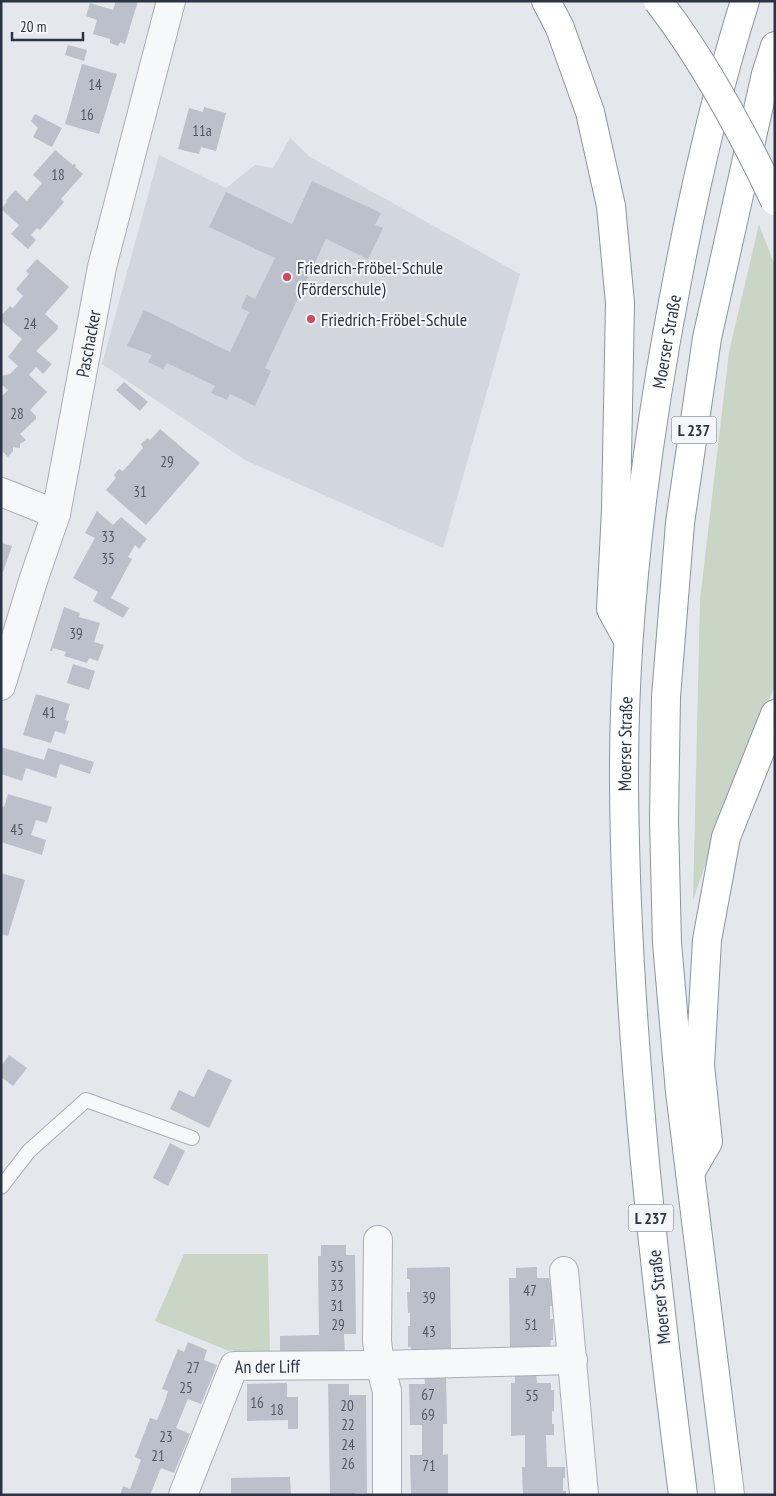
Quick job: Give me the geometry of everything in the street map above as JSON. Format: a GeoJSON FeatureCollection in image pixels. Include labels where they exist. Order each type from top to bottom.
{"type":"FeatureCollection","features":[{"type":"Feature","properties":{"kind":"highway"},"geometry":{"type":"LineString","coordinates":[[546,1],[560,28],[590,112],[611,206],[620,303],[616,500],[611,609],[628,640]]}},
{"type":"Feature","properties":{"kind":"highway"},"geometry":{"type":"LineString","coordinates":[[658,1],[679,28],[719,93],[775,201]]}},
{"type":"Feature","properties":{"kind":"highway","name":"Moerser Straße"},"geometry":{"type":"LineString","coordinates":[[683,1495],[666,1361],[646,1168],[627,940],[624,782],[628,640],[645,475],[665,343],[704,148],[730,49],[745,1]]}},
{"type":"Feature","properties":{"kind":"highway","name":"L 237"},"geometry":{"type":"LineString","coordinates":[[728,1482],[680,1092],[668,943],[664,820],[666,697],[680,523],[708,338],[764,84],[775,46]]}},
{"type":"Feature","properties":{"kind":"highway"},"geometry":{"type":"LineString","coordinates":[[690,1173],[708,1142],[700,1065],[706,940],[726,837],[775,714]]}},
{"type":"Feature","properties":{"kind":"street","name":"Paschacker"},"geometry":{"type":"LineString","coordinates":[[1,686],[33,581],[56,514],[102,267],[171,1]]}},
{"type":"Feature","properties":{"kind":"street"},"geometry":{"type":"LineString","coordinates":[[1,492],[56,514]]}},
{"type":"Feature","properties":{"kind":"street"},"geometry":{"type":"LineString","coordinates":[[378,1240],[378,1341],[380,1365],[387,1391],[387,1495]]}},
{"type":"Feature","properties":{"kind":"street"},"geometry":{"type":"LineString","coordinates":[[564,1271],[584,1495]]}},
{"type":"Feature","properties":{"kind":"street","name":"An der Liff"},"geometry":{"type":"LineString","coordinates":[[182,1495],[234,1366],[380,1365],[573,1360]]}},
{"type":"Feature","properties":{"kind":"lane"},"geometry":{"type":"LineString","coordinates":[[1,1187],[29,1151],[86,1100],[192,1138]]}},
{"type":"Feature","properties":{"kind":"shaded area","name":"Friedrich-Fröbel-Schule"},"geometry":{"type":"Polygon","coordinates":[[[290,138],[310,157],[520,274],[443,548],[245,460],[102,364],[159,155],[226,188],[255,165],[273,168],[290,138]]]}},
{"type":"Feature","properties":{"kind":"green space"},"geometry":{"type":"Polygon","coordinates":[[[759,224],[775,266],[775,685],[713,843],[693,900],[700,600],[729,352],[759,224]]]}},
{"type":"Feature","properties":{"kind":"green space"},"geometry":{"type":"Polygon","coordinates":[[[184,1254],[268,1254],[270,1357],[235,1358],[234,1350],[229,1351],[155,1321],[184,1254]]]}},
{"type":"Feature","properties":{"kind":"building"},"geometry":{"type":"Polygon","coordinates":[[[116,1],[138,1],[125,44],[120,42],[118,46],[110,43],[110,39],[93,34],[97,20],[86,16],[90,3],[113,10],[116,1]]]}},
{"type":"Feature","properties":{"kind":"building"},"geometry":{"type":"Polygon","coordinates":[[[68,45],[87,50],[84,61],[65,55],[68,45]]]}},
{"type":"Feature","properties":{"kind":"building"},"geometry":{"type":"Polygon","coordinates":[[[82,64],[117,74],[99,134],[65,124],[82,64]]]}},
{"type":"Feature","properties":{"kind":"building"},"geometry":{"type":"Polygon","coordinates":[[[204,107],[226,113],[216,151],[201,147],[199,154],[178,149],[189,108],[203,112],[204,107]]]}},
{"type":"Feature","properties":{"kind":"building"},"geometry":{"type":"Polygon","coordinates":[[[35,114],[62,128],[52,147],[33,137],[38,128],[31,121],[35,114]]]}},
{"type":"Feature","properties":{"kind":"building"},"geometry":{"type":"Polygon","coordinates":[[[55,150],[73,165],[74,163],[75,167],[83,174],[61,199],[64,202],[40,230],[37,228],[31,235],[36,240],[28,249],[11,234],[19,225],[1,209],[15,190],[27,201],[42,183],[33,175],[55,150]]]}},
{"type":"Feature","properties":{"kind":"building","name":"Friedrich-Fröbel-Schule (Förderschule)"},"geometry":{"type":"Polygon","coordinates":[[[312,181],[381,213],[375,225],[383,228],[368,259],[326,239],[265,368],[271,371],[255,406],[230,394],[227,400],[211,393],[215,386],[167,363],[163,369],[148,362],[152,355],[127,346],[144,310],[230,352],[249,312],[241,308],[247,295],[255,299],[275,258],[209,227],[226,192],[292,224],[312,181]]]}},
{"type":"Feature","properties":{"kind":"building"},"geometry":{"type":"Polygon","coordinates":[[[37,259],[69,287],[45,314],[58,326],[58,329],[36,351],[52,364],[43,374],[36,367],[29,375],[47,392],[30,410],[36,416],[36,419],[20,434],[26,440],[20,444],[20,448],[13,447],[13,451],[8,457],[1,450],[1,397],[8,390],[1,384],[1,376],[10,374],[18,366],[8,357],[22,339],[1,321],[1,316],[10,306],[13,308],[23,296],[16,289],[29,274],[26,271],[37,259]]]}},
{"type":"Feature","properties":{"kind":"building"},"geometry":{"type":"Polygon","coordinates":[[[124,382],[148,402],[140,411],[116,390],[124,382]]]}},
{"type":"Feature","properties":{"kind":"building"},"geometry":{"type":"Polygon","coordinates":[[[160,429],[200,463],[146,525],[106,490],[116,478],[114,475],[119,469],[123,471],[143,448],[141,444],[147,438],[150,440],[160,429]]]}},
{"type":"Feature","properties":{"kind":"building"},"geometry":{"type":"Polygon","coordinates":[[[97,511],[113,525],[121,517],[147,539],[139,549],[135,545],[128,557],[132,559],[111,598],[129,608],[123,618],[93,601],[98,592],[73,578],[95,538],[85,533],[97,511]]]}},
{"type":"Feature","properties":{"kind":"building"},"geometry":{"type":"Polygon","coordinates":[[[1,543],[12,546],[3,572],[1,572],[1,543]]]}},
{"type":"Feature","properties":{"kind":"building"},"geometry":{"type":"Polygon","coordinates":[[[64,607],[80,613],[79,617],[100,623],[94,642],[104,645],[98,661],[89,658],[87,663],[64,656],[66,652],[53,648],[50,651],[64,607]]]}},
{"type":"Feature","properties":{"kind":"building"},"geometry":{"type":"Polygon","coordinates":[[[73,664],[95,671],[89,690],[67,683],[73,664]]]}},
{"type":"Feature","properties":{"kind":"building"},"geometry":{"type":"Polygon","coordinates":[[[36,694],[70,704],[65,720],[69,721],[65,734],[55,731],[51,743],[23,735],[36,694]]]}},
{"type":"Feature","properties":{"kind":"building"},"geometry":{"type":"Polygon","coordinates":[[[1,747],[44,760],[48,748],[94,762],[90,774],[60,764],[56,778],[26,768],[22,781],[1,774],[1,747]]]}},
{"type":"Feature","properties":{"kind":"building"},"geometry":{"type":"Polygon","coordinates":[[[8,794],[52,807],[47,823],[36,820],[31,835],[46,840],[42,855],[1,842],[1,806],[4,807],[8,794]]]}},
{"type":"Feature","properties":{"kind":"building"},"geometry":{"type":"Polygon","coordinates":[[[1,873],[25,880],[8,936],[1,934],[1,873]]]}},
{"type":"Feature","properties":{"kind":"building"},"geometry":{"type":"Polygon","coordinates":[[[9,1055],[27,1068],[13,1086],[1,1077],[1,1066],[9,1055]]]}},
{"type":"Feature","properties":{"kind":"building"},"geometry":{"type":"Polygon","coordinates":[[[208,1069],[232,1080],[209,1128],[170,1109],[179,1090],[194,1097],[208,1069]]]}},
{"type":"Feature","properties":{"kind":"building"},"geometry":{"type":"Polygon","coordinates":[[[170,1143],[185,1151],[168,1186],[153,1178],[170,1143]]]}},
{"type":"Feature","properties":{"kind":"building"},"geometry":{"type":"Polygon","coordinates":[[[321,1245],[346,1245],[346,1255],[355,1255],[356,1334],[344,1334],[345,1355],[280,1356],[280,1336],[319,1335],[318,1256],[321,1256],[321,1245]]]}},
{"type":"Feature","properties":{"kind":"building"},"geometry":{"type":"Polygon","coordinates":[[[450,1267],[451,1353],[410,1354],[408,1326],[410,1326],[410,1313],[408,1313],[407,1292],[410,1292],[410,1279],[407,1279],[407,1268],[450,1267]]]}},
{"type":"Feature","properties":{"kind":"building"},"geometry":{"type":"Polygon","coordinates":[[[537,1267],[537,1278],[549,1278],[550,1285],[552,1285],[550,1319],[553,1319],[553,1340],[551,1340],[550,1347],[510,1348],[509,1278],[516,1278],[516,1268],[537,1267]]]}},
{"type":"Feature","properties":{"kind":"building"},"geometry":{"type":"Polygon","coordinates":[[[188,1342],[207,1350],[204,1360],[217,1365],[201,1404],[188,1399],[176,1428],[190,1434],[174,1473],[161,1468],[150,1495],[120,1495],[123,1486],[130,1489],[141,1460],[135,1457],[150,1418],[157,1420],[168,1391],[162,1389],[178,1349],[184,1352],[188,1342]]]}},
{"type":"Feature","properties":{"kind":"building"},"geometry":{"type":"Polygon","coordinates":[[[536,1372],[537,1383],[551,1383],[551,1390],[554,1390],[552,1424],[554,1424],[554,1435],[546,1435],[547,1467],[565,1467],[563,1491],[566,1491],[566,1495],[523,1495],[522,1467],[525,1467],[525,1435],[511,1436],[511,1383],[515,1383],[515,1373],[536,1372]]]}},
{"type":"Feature","properties":{"kind":"building"},"geometry":{"type":"Polygon","coordinates":[[[446,1373],[447,1424],[443,1424],[443,1455],[448,1454],[448,1495],[411,1495],[410,1455],[422,1455],[422,1425],[410,1425],[409,1384],[425,1384],[424,1374],[446,1373]]]}},
{"type":"Feature","properties":{"kind":"building"},"geometry":{"type":"Polygon","coordinates":[[[287,1383],[287,1397],[298,1397],[298,1429],[288,1429],[288,1420],[247,1421],[247,1384],[287,1383]]]}},
{"type":"Feature","properties":{"kind":"building"},"geometry":{"type":"Polygon","coordinates":[[[328,1384],[349,1384],[349,1395],[366,1395],[367,1493],[355,1493],[355,1495],[330,1494],[328,1384]]]}},
{"type":"Feature","properties":{"kind":"building"},"geometry":{"type":"Polygon","coordinates":[[[290,1477],[291,1495],[231,1495],[231,1478],[290,1477]]]}},
{"type":"Feature","properties":{"kind":"place","name":"Friedrich-Fröbel-Schule (Förderschule)"},"geometry":{"type":"Point","coordinates":[287,277]}},
{"type":"Feature","properties":{"kind":"place","name":"Friedrich-Fröbel-Schule"},"geometry":{"type":"Point","coordinates":[311,319]}}]}
